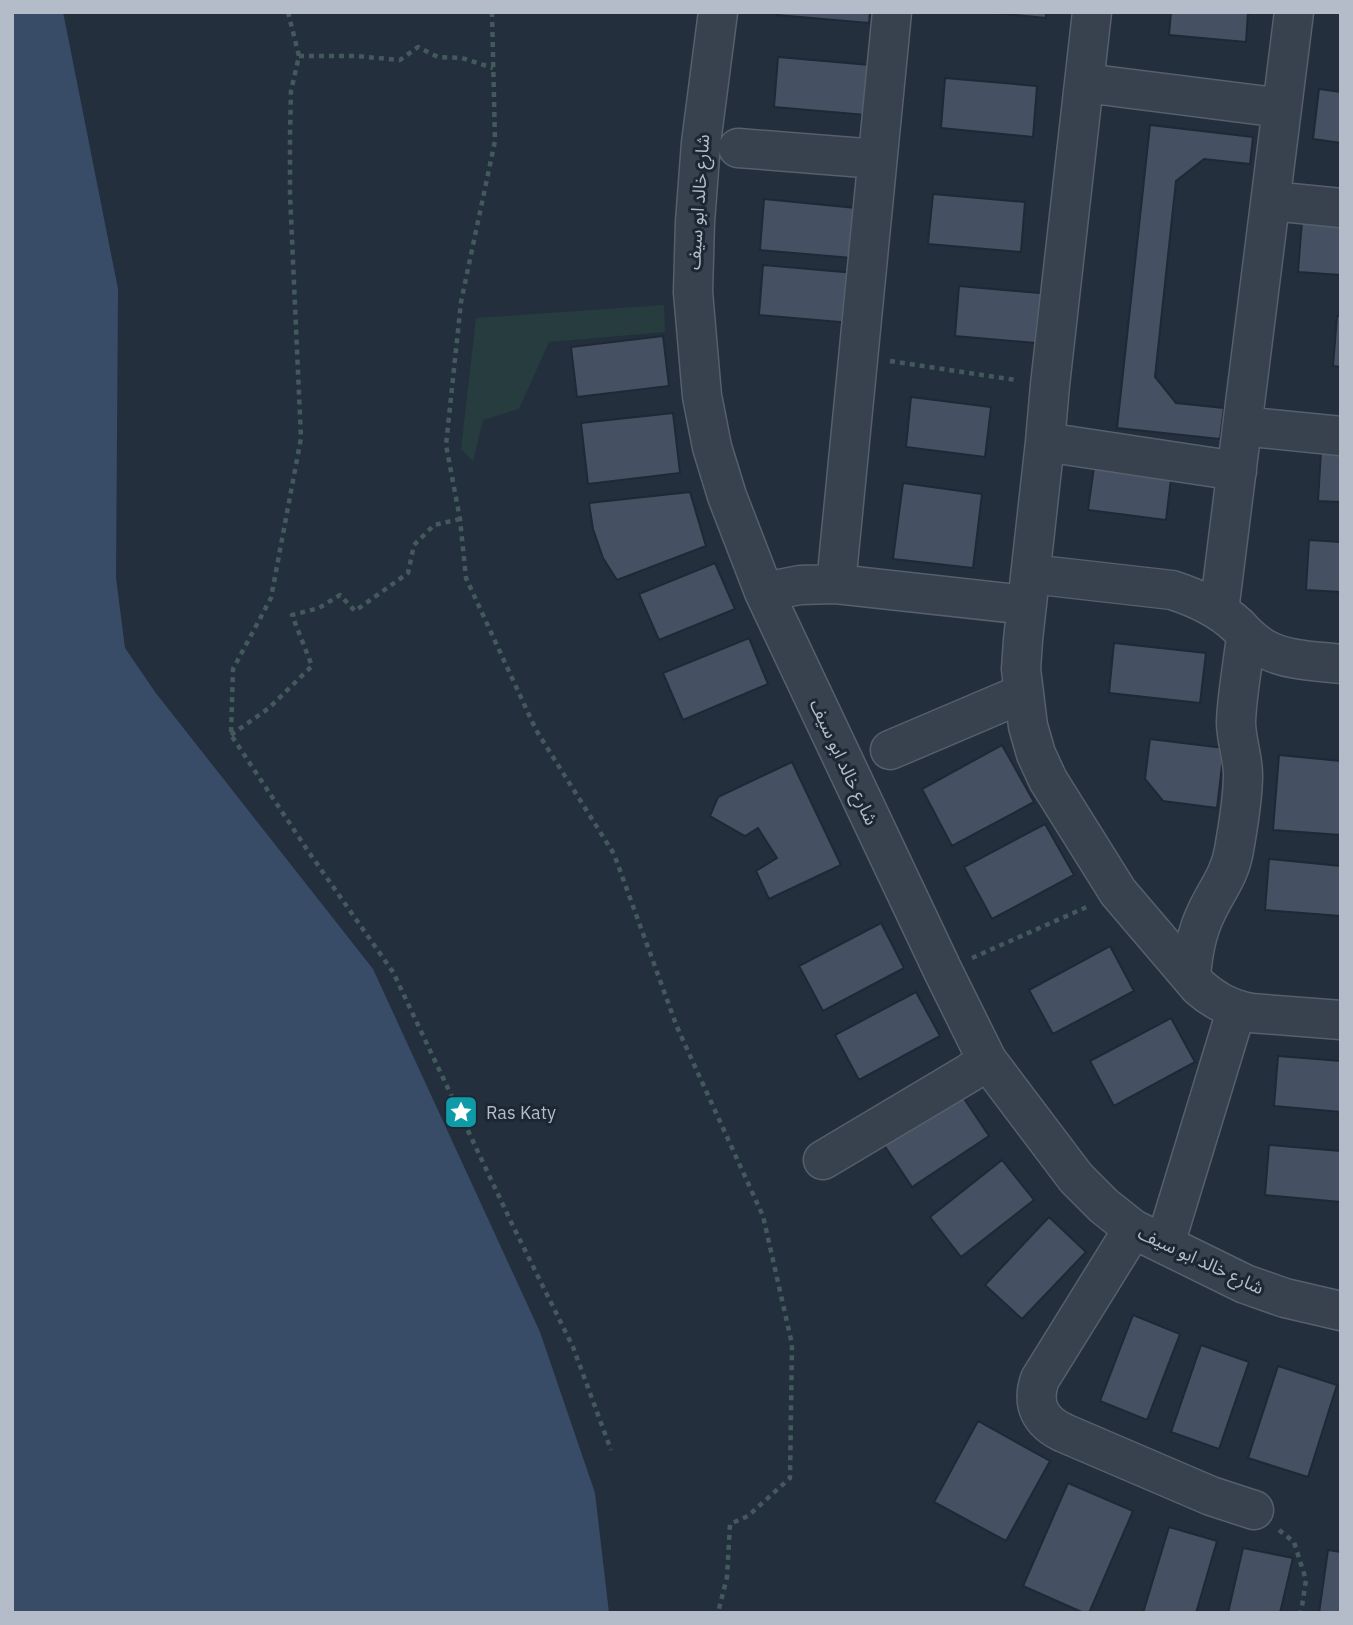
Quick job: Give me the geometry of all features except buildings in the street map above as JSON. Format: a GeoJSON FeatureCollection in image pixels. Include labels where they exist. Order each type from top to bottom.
{"type":"FeatureCollection","features":[{"type":"Feature","properties":{"kind":"street","name":"شارع خالد ابو سيف"},"geometry":{"type":"LineString","coordinates":[[718,12],[701,143],[693,292],[702,396],[712,447],[727,496],[764,592],[943,971],[987,1060],[1076,1178],[1104,1206],[1149,1237],[1245,1284],[1285,1298],[1341,1311]]}},
{"type":"Feature","properties":{"kind":"street"},"geometry":{"type":"LineString","coordinates":[[836,584],[892,12]]}},
{"type":"Feature","properties":{"kind":"street"},"geometry":{"type":"LineString","coordinates":[[1092,12],[1021,669],[1028,726],[1036,754],[1048,780],[1118,892],[1199,987],[1210,997],[1236,1010],[1341,1020]]}},
{"type":"Feature","properties":{"kind":"street"},"geometry":{"type":"LineString","coordinates":[[1191,976],[1198,931],[1229,871],[1242,793],[1233,624],[1237,471],[1294,12]]}},
{"type":"Feature","properties":{"kind":"street"},"geometry":{"type":"LineString","coordinates":[[1085,83],[1282,108]]}},
{"type":"Feature","properties":{"kind":"street"},"geometry":{"type":"LineString","coordinates":[[738,148],[877,159]]}},
{"type":"Feature","properties":{"kind":"street"},"geometry":{"type":"LineString","coordinates":[[1271,201],[1341,208]]}},
{"type":"Feature","properties":{"kind":"street"},"geometry":{"type":"LineString","coordinates":[[1242,426],[1341,436]]}},
{"type":"Feature","properties":{"kind":"street"},"geometry":{"type":"LineString","coordinates":[[1045,442],[1237,471]]}},
{"type":"Feature","properties":{"kind":"street"},"geometry":{"type":"LineString","coordinates":[[764,592],[800,585],[836,584],[1172,590],[1192,596],[1263,648],[1280,655],[1341,664]]}},
{"type":"Feature","properties":{"kind":"street"},"geometry":{"type":"LineString","coordinates":[[890,750],[1024,692]]}},
{"type":"Feature","properties":{"kind":"street"},"geometry":{"type":"LineString","coordinates":[[1236,1010],[1149,1237],[1041,1379],[1036,1400],[1045,1421],[1054,1428],[1211,1496],[1254,1510]]}},
{"type":"Feature","properties":{"kind":"street"},"geometry":{"type":"LineString","coordinates":[[823,1160],[987,1060]]}},
{"type":"Feature","properties":{"kind":"path"},"geometry":{"type":"LineString","coordinates":[[288,12],[299,56],[291,91],[290,147],[301,438],[271,598],[233,669],[231,735],[393,972],[573,1347],[611,1450]]}},
{"type":"Feature","properties":{"kind":"path"},"geometry":{"type":"LineString","coordinates":[[492,12],[495,141],[461,302],[446,445],[460,519],[466,578],[536,730],[614,854],[677,1027],[763,1216],[792,1344],[790,1478],[748,1516],[730,1524],[727,1577],[718,1613]]}},
{"type":"Feature","properties":{"kind":"path"},"geometry":{"type":"LineString","coordinates":[[299,56],[355,56],[400,60],[418,47],[438,58],[462,58],[493,68]]}},
{"type":"Feature","properties":{"kind":"path"},"geometry":{"type":"LineString","coordinates":[[858,356],[1050,385]]}},
{"type":"Feature","properties":{"kind":"path"},"geometry":{"type":"LineString","coordinates":[[231,735],[269,708],[312,666],[292,615],[319,608],[340,595],[355,611],[408,573],[414,545],[434,525],[460,519]]}},
{"type":"Feature","properties":{"kind":"path"},"geometry":{"type":"LineString","coordinates":[[943,971],[1118,892]]}},
{"type":"Feature","properties":{"kind":"path"},"geometry":{"type":"LineString","coordinates":[[1254,1510],[1294,1542],[1306,1580],[1301,1613]]}},
{"type":"Feature","properties":{"kind":"green space"},"geometry":{"type":"Polygon","coordinates":[[[664,305],[665,332],[549,342],[519,409],[483,420],[473,461],[461,449],[476,318],[664,305]]]}},
{"type":"Feature","properties":{"kind":"water"},"geometry":{"type":"Polygon","coordinates":[[[12,12],[63,12],[118,289],[116,578],[125,648],[155,692],[373,969],[540,1332],[595,1493],[609,1613],[12,1613],[12,12]]]}},
{"type":"Feature","properties":{"kind":"place","name":"Ras Katy"},"geometry":{"type":"Point","coordinates":[461,1112]}}]}
